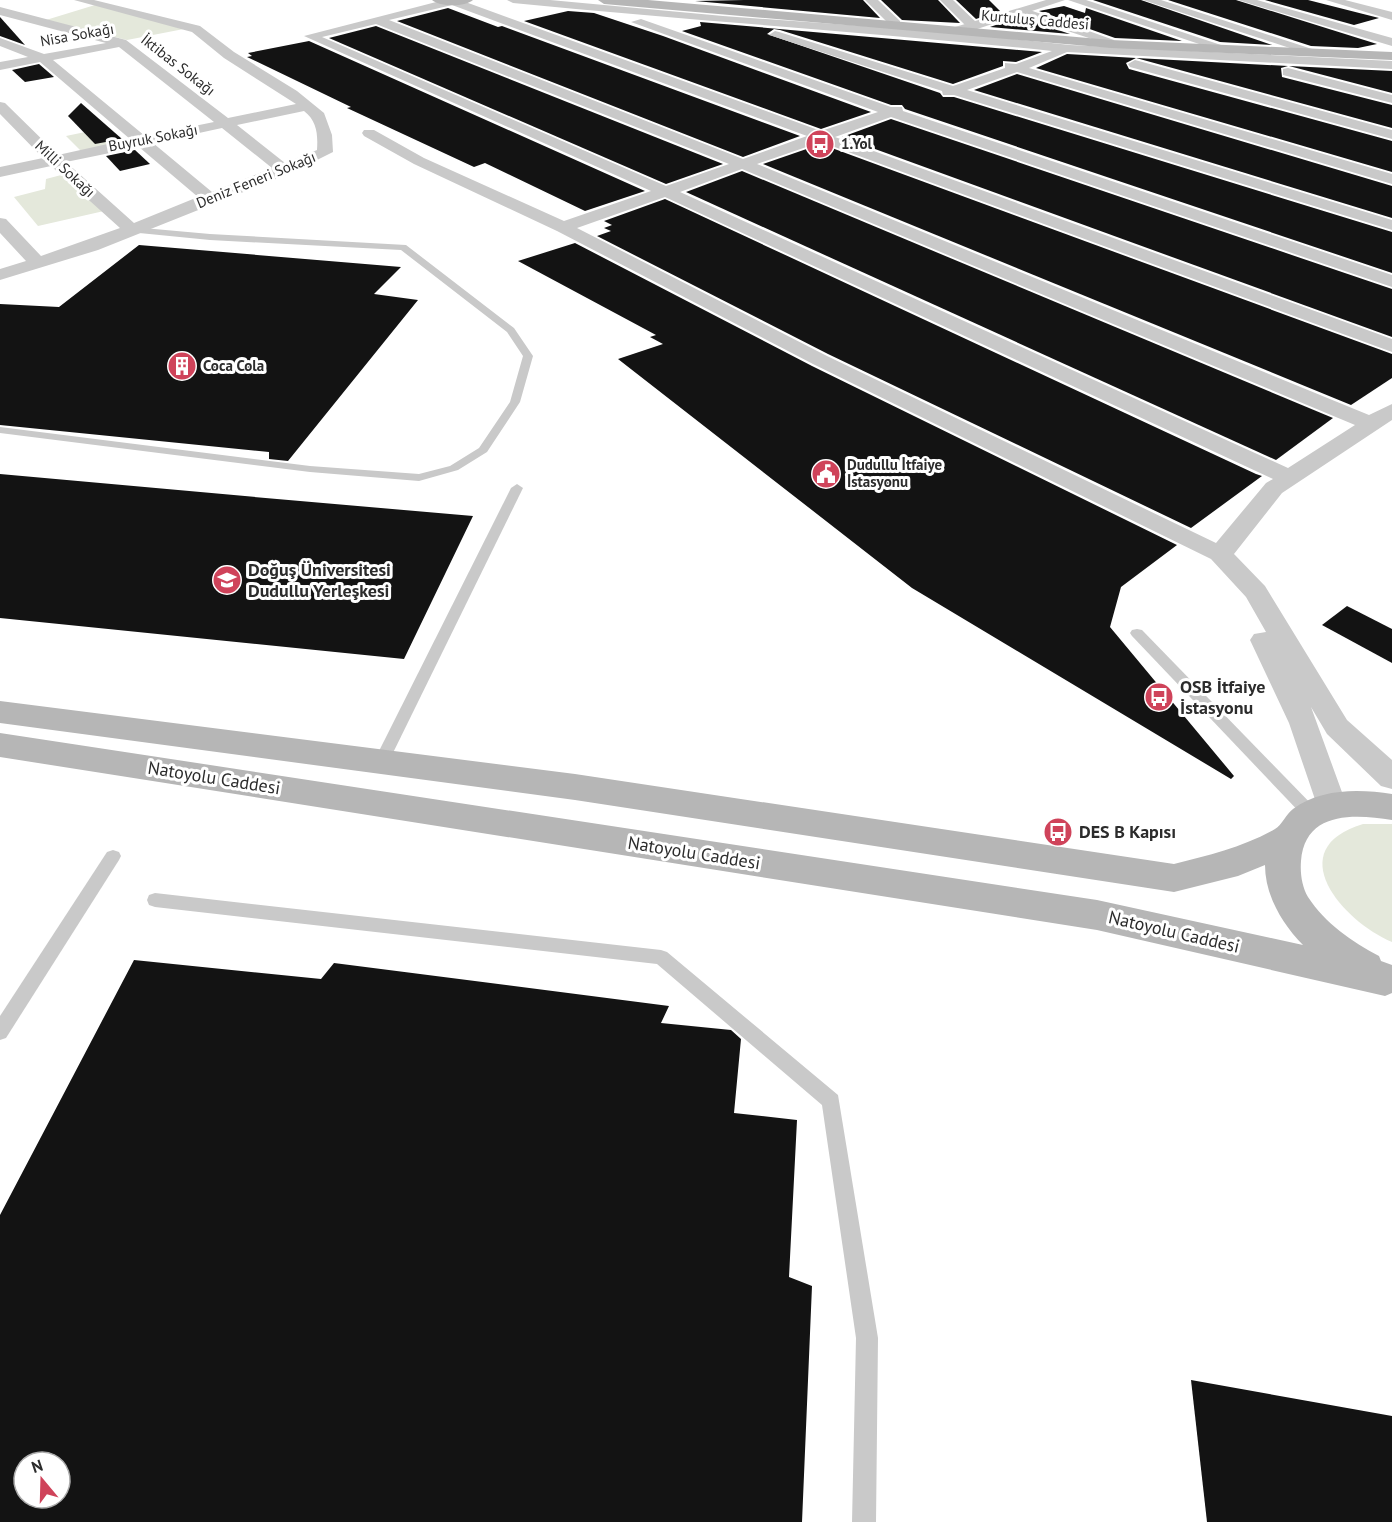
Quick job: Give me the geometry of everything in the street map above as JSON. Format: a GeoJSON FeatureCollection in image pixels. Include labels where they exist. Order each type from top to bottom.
{"type":"FeatureCollection","features":[{"type":"Feature","properties":{"kind":"main road","name":"Kurtuluş Caddesi"},"geometry":{"type":"LineString","coordinates":[[597,3],[621,1],[794,16],[896,28],[966,28],[1119,44],[1226,52],[1392,56]]}},
{"type":"Feature","properties":{"kind":"main road"},"geometry":{"type":"LineString","coordinates":[[0,711],[575,787],[1174,878],[1238,862],[1310,820],[1365,803],[1392,807]]}},
{"type":"Feature","properties":{"kind":"main road","name":"Natoyolu Caddesi"},"geometry":{"type":"LineString","coordinates":[[0,745],[1097,915],[1389,980]]}},
{"type":"Feature","properties":{"kind":"main road"},"geometry":{"type":"LineString","coordinates":[[1310,820],[1281,865],[1289,896],[1310,927],[1344,956],[1389,980]]}},
{"type":"Feature","properties":{"kind":"street","name":"Deniz Feneri Sokağı"},"geometry":{"type":"LineString","coordinates":[[0,275],[132,230],[325,152],[325,135],[319,116],[229,55],[196,29],[80,0]]}},
{"type":"Feature","properties":{"kind":"street"},"geometry":{"type":"LineString","coordinates":[[513,0],[719,10],[1076,49],[1226,52],[1392,65]]}},
{"type":"Feature","properties":{"kind":"street"},"geometry":{"type":"LineString","coordinates":[[783,0],[794,16]]}},
{"type":"Feature","properties":{"kind":"street"},"geometry":{"type":"LineString","coordinates":[[871,0],[896,28],[961,51]]}},
{"type":"Feature","properties":{"kind":"street"},"geometry":{"type":"LineString","coordinates":[[946,0],[966,28],[1030,6],[1059,0]]}},
{"type":"Feature","properties":{"kind":"street"},"geometry":{"type":"LineString","coordinates":[[1074,0],[1226,52],[1392,99]]}},
{"type":"Feature","properties":{"kind":"street"},"geometry":{"type":"LineString","coordinates":[[1149,0],[1319,53]]}},
{"type":"Feature","properties":{"kind":"street"},"geometry":{"type":"LineString","coordinates":[[1244,0],[1392,42]]}},
{"type":"Feature","properties":{"kind":"street"},"geometry":{"type":"LineString","coordinates":[[1332,0],[1392,16]]}},
{"type":"Feature","properties":{"kind":"street"},"geometry":{"type":"LineString","coordinates":[[1290,478],[665,191],[310,36],[457,1],[819,137],[1392,346]]}},
{"type":"Feature","properties":{"kind":"street"},"geometry":{"type":"LineString","coordinates":[[597,3],[891,112],[1392,281]]}},
{"type":"Feature","properties":{"kind":"street"},"geometry":{"type":"LineString","coordinates":[[1030,6],[1119,44]]}},
{"type":"Feature","properties":{"kind":"street"},"geometry":{"type":"LineString","coordinates":[[719,10],[951,90],[1392,225]]}},
{"type":"Feature","properties":{"kind":"street","name":"İktibas Sokağı"},"geometry":{"type":"LineString","coordinates":[[0,11],[123,44],[285,170]]}},
{"type":"Feature","properties":{"kind":"street"},"geometry":{"type":"LineString","coordinates":[[378,20],[742,164],[1371,424]]}},
{"type":"Feature","properties":{"kind":"street"},"geometry":{"type":"LineString","coordinates":[[165,35],[196,29]]}},
{"type":"Feature","properties":{"kind":"street","name":"Nisa Sokağı"},"geometry":{"type":"LineString","coordinates":[[0,66],[144,39]]}},
{"type":"Feature","properties":{"kind":"street"},"geometry":{"type":"LineString","coordinates":[[0,42],[43,58],[210,199]]}},
{"type":"Feature","properties":{"kind":"street"},"geometry":{"type":"LineString","coordinates":[[932,98],[1076,49],[1392,135]]}},
{"type":"Feature","properties":{"kind":"street"},"geometry":{"type":"LineString","coordinates":[[993,61],[1392,178]]}},
{"type":"Feature","properties":{"kind":"street"},"geometry":{"type":"LineString","coordinates":[[563,227],[912,105]]}},
{"type":"Feature","properties":{"kind":"street","name":"Milli Sokağı"},"geometry":{"type":"LineString","coordinates":[[0,106],[53,159],[132,230]]}},
{"type":"Feature","properties":{"kind":"street","name":"Buyruk Sokağı"},"geometry":{"type":"LineString","coordinates":[[0,171],[306,106]]}},
{"type":"Feature","properties":{"kind":"street"},"geometry":{"type":"LineString","coordinates":[[369,133],[419,161],[563,227],[820,360],[1229,564],[1256,592],[1337,727],[1387,769]]}},
{"type":"Feature","properties":{"kind":"street"},"geometry":{"type":"LineString","coordinates":[[0,223],[37,263]]}},
{"type":"Feature","properties":{"kind":"street"},"geometry":{"type":"LineString","coordinates":[[1229,564],[1274,488],[1392,411]]}},
{"type":"Feature","properties":{"kind":"street"},"geometry":{"type":"LineString","coordinates":[[1229,564],[1238,588],[1304,723],[1310,820]]}},
{"type":"Feature","properties":{"kind":"lane"},"geometry":{"type":"LineString","coordinates":[[0,430],[310,469],[419,478],[454,468],[483,450],[515,402],[528,356],[511,330],[403,247],[210,237],[132,230]]}},
{"type":"Feature","properties":{"kind":"lane"},"geometry":{"type":"LineString","coordinates":[[382,761],[517,488]]}},
{"type":"Feature","properties":{"kind":"lane"},"geometry":{"type":"LineString","coordinates":[[1137,633],[1310,820]]}},
{"type":"Feature","properties":{"kind":"lane"},"geometry":{"type":"LineString","coordinates":[[0,1032],[113,856]]}},
{"type":"Feature","properties":{"kind":"lane"},"geometry":{"type":"LineString","coordinates":[[155,900],[662,957],[831,1101],[867,1338],[864,1522]]}},
{"type":"Feature","properties":{"kind":"shaded area"},"geometry":{"type":"Polygon","coordinates":[[[95,5],[189,28],[127,40],[46,20],[95,5]]]}},
{"type":"Feature","properties":{"kind":"shaded area"},"geometry":{"type":"Polygon","coordinates":[[[90,131],[114,144],[81,151],[66,136],[90,131]]]}},
{"type":"Feature","properties":{"kind":"shaded area"},"geometry":{"type":"Polygon","coordinates":[[[65,174],[104,211],[38,226],[14,197],[45,189],[46,179],[65,174]]]}},
{"type":"Feature","properties":{"kind":"shaded area"},"geometry":{"type":"Polygon","coordinates":[[[1363,824],[1392,824],[1392,942],[1373,932],[1339,902],[1328,884],[1323,867],[1325,850],[1338,835],[1363,824]]]}},
{"type":"Feature","properties":{"kind":"building"},"geometry":{"type":"Polygon","coordinates":[[[863,0],[880,18],[695,1],[863,0]]]}},
{"type":"Feature","properties":{"kind":"building"},"geometry":{"type":"Polygon","coordinates":[[[881,0],[938,0],[960,23],[902,20],[881,0]]]}},
{"type":"Feature","properties":{"kind":"building"},"geometry":{"type":"Polygon","coordinates":[[[956,0],[989,0],[1000,11],[976,19],[956,0]]]}},
{"type":"Feature","properties":{"kind":"building"},"geometry":{"type":"Polygon","coordinates":[[[1093,0],[1141,0],[1272,45],[1220,42],[1093,0]]]}},
{"type":"Feature","properties":{"kind":"building"},"geometry":{"type":"Polygon","coordinates":[[[1168,0],[1236,0],[1377,44],[1358,48],[1311,46],[1168,0]]]}},
{"type":"Feature","properties":{"kind":"building"},"geometry":{"type":"Polygon","coordinates":[[[1265,0],[1308,0],[1379,18],[1354,25],[1265,0]]]}},
{"type":"Feature","properties":{"kind":"building"},"geometry":{"type":"Polygon","coordinates":[[[1064,6],[1085,13],[1086,8],[1182,41],[1115,38],[1039,11],[1064,6]]]}},
{"type":"Feature","properties":{"kind":"building"},"geometry":{"type":"Polygon","coordinates":[[[448,8],[800,136],[743,157],[397,21],[448,8]]]}},
{"type":"Feature","properties":{"kind":"building"},"geometry":{"type":"Polygon","coordinates":[[[568,11],[594,13],[663,36],[871,112],[821,129],[524,21],[568,11]]]}},
{"type":"Feature","properties":{"kind":"building"},"geometry":{"type":"Polygon","coordinates":[[[0,17],[25,45],[0,36],[0,17]]]}},
{"type":"Feature","properties":{"kind":"building"},"geometry":{"type":"Polygon","coordinates":[[[1019,17],[1070,34],[990,27],[1019,17]]]}},
{"type":"Feature","properties":{"kind":"building"},"geometry":{"type":"Polygon","coordinates":[[[700,22],[1042,52],[1016,62],[1003,61],[1003,66],[953,84],[780,30],[774,29],[767,34],[940,93],[943,97],[954,97],[1392,232],[1392,273],[905,109],[902,105],[891,105],[682,31],[701,26],[700,22]]]}},
{"type":"Feature","properties":{"kind":"building"},"geometry":{"type":"Polygon","coordinates":[[[376,26],[723,164],[666,184],[329,38],[376,26]]]}},
{"type":"Feature","properties":{"kind":"building"},"geometry":{"type":"Polygon","coordinates":[[[309,41],[645,191],[585,211],[485,163],[474,167],[347,108],[351,107],[247,57],[252,56],[248,53],[309,41]]]}},
{"type":"Feature","properties":{"kind":"building"},"geometry":{"type":"Polygon","coordinates":[[[1067,54],[1136,58],[1126,63],[1129,69],[1392,141],[1392,172],[1036,68],[1067,54]]]}},
{"type":"Feature","properties":{"kind":"building"},"geometry":{"type":"Polygon","coordinates":[[[1136,58],[1288,66],[1281,68],[1282,77],[1392,105],[1392,128],[1136,58]]]}},
{"type":"Feature","properties":{"kind":"building"},"geometry":{"type":"Polygon","coordinates":[[[39,64],[54,77],[25,82],[12,70],[39,64]]]}},
{"type":"Feature","properties":{"kind":"building"},"geometry":{"type":"Polygon","coordinates":[[[1289,66],[1392,71],[1392,93],[1289,66]]]}},
{"type":"Feature","properties":{"kind":"building"},"geometry":{"type":"Polygon","coordinates":[[[1017,74],[1392,186],[1392,218],[974,90],[1017,74]]]}},
{"type":"Feature","properties":{"kind":"building"},"geometry":{"type":"Polygon","coordinates":[[[81,103],[122,139],[95,144],[68,116],[81,103]]]}},
{"type":"Feature","properties":{"kind":"building"},"geometry":{"type":"Polygon","coordinates":[[[891,119],[1392,289],[1392,337],[842,137],[891,119]]]}},
{"type":"Feature","properties":{"kind":"building"},"geometry":{"type":"Polygon","coordinates":[[[821,144],[1392,354],[1392,378],[1351,405],[763,164],[821,144]]]}},
{"type":"Feature","properties":{"kind":"building"},"geometry":{"type":"Polygon","coordinates":[[[135,150],[150,164],[120,171],[106,156],[135,150]]]}},
{"type":"Feature","properties":{"kind":"building"},"geometry":{"type":"Polygon","coordinates":[[[742,171],[1333,418],[1276,460],[686,192],[742,171]]]}},
{"type":"Feature","properties":{"kind":"building"},"geometry":{"type":"Polygon","coordinates":[[[665,199],[1262,476],[1191,528],[828,354],[597,236],[611,231],[604,228],[612,225],[604,221],[665,199]]]}},
{"type":"Feature","properties":{"kind":"building"},"geometry":{"type":"Polygon","coordinates":[[[575,243],[812,366],[1177,545],[1121,587],[1110,627],[1234,776],[1231,779],[912,588],[618,359],[663,344],[650,337],[656,335],[518,261],[575,243]]]}},
{"type":"Feature","properties":{"kind":"building","name":"Coca Cola"},"geometry":{"type":"Polygon","coordinates":[[[139,245],[401,267],[374,294],[418,300],[288,461],[269,459],[269,452],[0,425],[0,304],[59,307],[139,245]]]}},
{"type":"Feature","properties":{"kind":"building","name":"Doğuş Üniversitesi Dudullu Yerleşkesi"},"geometry":{"type":"Polygon","coordinates":[[[0,474],[473,516],[404,659],[0,618],[0,474]]]}},
{"type":"Feature","properties":{"kind":"building"},"geometry":{"type":"Polygon","coordinates":[[[1347,606],[1392,629],[1392,663],[1322,625],[1347,606]]]}},
{"type":"Feature","properties":{"kind":"building"},"geometry":{"type":"Polygon","coordinates":[[[134,960],[321,979],[334,963],[669,1006],[661,1023],[731,1030],[741,1039],[734,1113],[797,1120],[789,1277],[812,1286],[802,1522],[0,1522],[0,1215],[134,960]]]}},
{"type":"Feature","properties":{"kind":"building"},"geometry":{"type":"Polygon","coordinates":[[[1191,1380],[1392,1416],[1392,1522],[1207,1522],[1191,1380]]]}},
{"type":"Feature","properties":{"kind":"place","name":"1.Yol"},"geometry":{"type":"Point","coordinates":[820,144]}},
{"type":"Feature","properties":{"kind":"place","name":"Coca Cola"},"geometry":{"type":"Point","coordinates":[182,366]}},
{"type":"Feature","properties":{"kind":"place","name":"Dudullu İtfaiye İstasyonu"},"geometry":{"type":"Point","coordinates":[826,474]}},
{"type":"Feature","properties":{"kind":"place","name":"Doğuş Üniversitesi Dudullu Yerleşkesi"},"geometry":{"type":"Point","coordinates":[227,580]}},
{"type":"Feature","properties":{"kind":"place","name":"OSB İtfaiye İstasyonu"},"geometry":{"type":"Point","coordinates":[1159,697]}},
{"type":"Feature","properties":{"kind":"place","name":"DES B Kapısı"},"geometry":{"type":"Point","coordinates":[1058,832]}}]}
